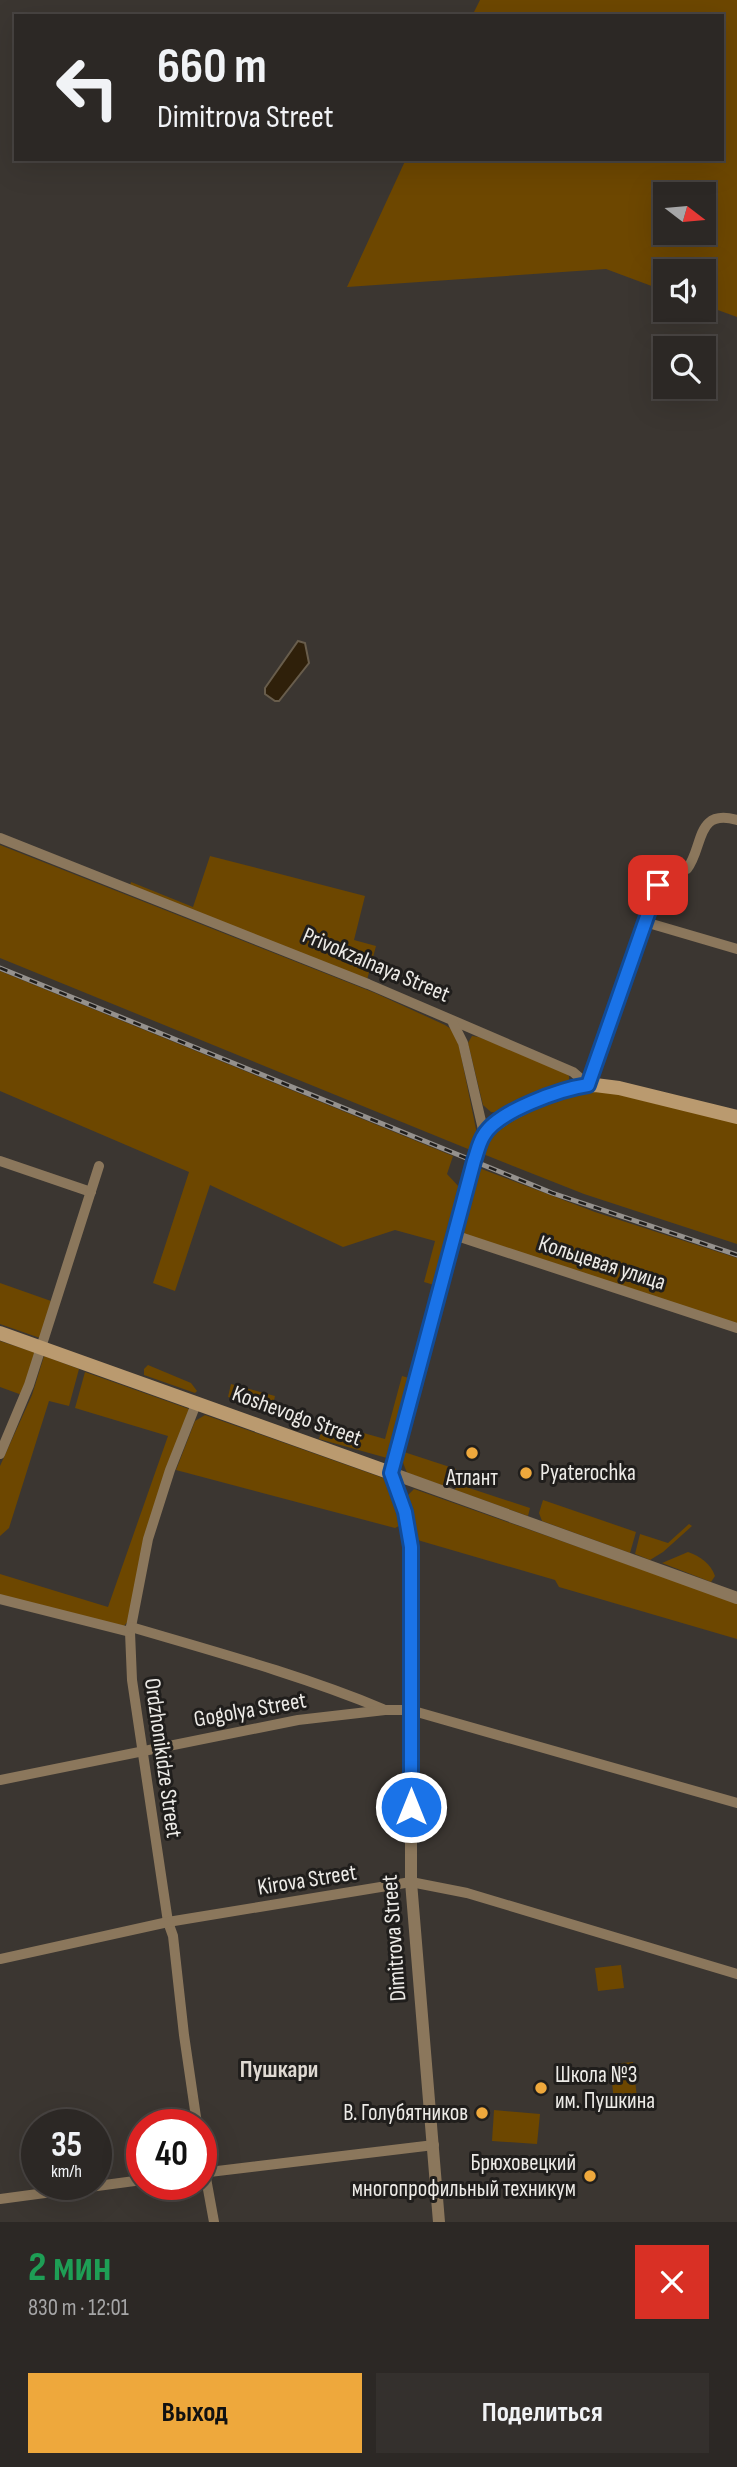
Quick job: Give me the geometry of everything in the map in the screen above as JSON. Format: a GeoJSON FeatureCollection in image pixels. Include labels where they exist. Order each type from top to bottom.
{"type":"FeatureCollection","features":[{"type":"Feature","properties":{"kind":"main road"},"geometry":{"type":"LineString","coordinates":[[391,1473],[474,1161],[484,1134],[506,1116],[555,1093],[588,1085]]}},
{"type":"Feature","properties":{"kind":"main road","name":"Privokzalnaya Street"},"geometry":{"type":"LineString","coordinates":[[588,1085],[627,1090],[737,1117]]}},
{"type":"Feature","properties":{"kind":"main road","name":"Koshevogo Street"},"geometry":{"type":"LineString","coordinates":[[0,1333],[391,1473]]}},
{"type":"Feature","properties":{"kind":"street"},"geometry":{"type":"LineString","coordinates":[[588,1085],[665,865],[687,869],[706,825],[716,819],[737,820]]}},
{"type":"Feature","properties":{"kind":"street","name":"Privokzalnaya Street"},"geometry":{"type":"LineString","coordinates":[[0,838],[368,984],[573,1072],[588,1085]]}},
{"type":"Feature","properties":{"kind":"street"},"geometry":{"type":"LineString","coordinates":[[645,922],[737,949]]}},
{"type":"Feature","properties":{"kind":"street"},"geometry":{"type":"LineString","coordinates":[[453,1022],[463,1043],[484,1134]]}},
{"type":"Feature","properties":{"kind":"street"},"geometry":{"type":"LineString","coordinates":[[478,1107],[489,1117],[506,1116]]}},
{"type":"Feature","properties":{"kind":"street"},"geometry":{"type":"LineString","coordinates":[[0,1161],[91,1192]]}},
{"type":"Feature","properties":{"kind":"street"},"geometry":{"type":"LineString","coordinates":[[0,1454],[22,1405],[99,1166]]}},
{"type":"Feature","properties":{"kind":"street","name":"Кольцевая улица"},"geometry":{"type":"LineString","coordinates":[[454,1235],[737,1328]]}},
{"type":"Feature","properties":{"kind":"street","name":"Ordzhonikidze Street"},"geometry":{"type":"LineString","coordinates":[[195,2109],[173,1936],[168,1922],[132,1680],[130,1630],[140,1571],[152,1526],[170,1470],[197,1404]]}},
{"type":"Feature","properties":{"kind":"street","name":"Koshevogo Street"},"geometry":{"type":"LineString","coordinates":[[391,1473],[737,1598]]}},
{"type":"Feature","properties":{"kind":"street","name":"Dimitrova Street"},"geometry":{"type":"LineString","coordinates":[[391,1473],[405,1512],[411,1547],[411,1882],[439,2222]]}},
{"type":"Feature","properties":{"kind":"street","name":"Gogolya Street"},"geometry":{"type":"LineString","coordinates":[[0,1599],[260,1665],[385,1710]]}},
{"type":"Feature","properties":{"kind":"street","name":"Gogolya Street"},"geometry":{"type":"LineString","coordinates":[[0,1780],[298,1720],[385,1710],[410,1710],[737,1803]]}},
{"type":"Feature","properties":{"kind":"street","name":"Kirova Street"},"geometry":{"type":"LineString","coordinates":[[0,1959],[168,1922],[411,1882],[467,1894],[737,1974]]}},
{"type":"Feature","properties":{"kind":"street"},"geometry":{"type":"LineString","coordinates":[[217,2171],[433,2145]]}},
{"type":"Feature","properties":{"kind":"street"},"geometry":{"type":"LineString","coordinates":[[0,2199],[126,2182]]}},
{"type":"Feature","properties":{"kind":"street"},"geometry":{"type":"LineString","coordinates":[[209,2200],[214,2222]]}},
{"type":"Feature","properties":{"kind":"shaded area"},"geometry":{"type":"Polygon","coordinates":[[[480,0],[737,0],[737,317],[716,309],[716,259],[653,259],[653,287],[606,269],[347,287],[405,161],[724,161],[724,14],[473,14],[480,0]]]}},
{"type":"Feature","properties":{"kind":"shaded area"},"geometry":{"type":"Polygon","coordinates":[[[298,641],[305,643],[309,663],[279,701],[275,701],[265,694],[265,688],[298,641]]]}},
{"type":"Feature","properties":{"kind":"shaded area"},"geometry":{"type":"Polygon","coordinates":[[[0,845],[375,993],[445,1025],[451,1029],[458,1041],[477,1134],[473,1151],[0,958],[0,845]]]}},
{"type":"Feature","properties":{"kind":"shaded area"},"geometry":{"type":"Polygon","coordinates":[[[210,856],[365,896],[354,940],[376,946],[367,980],[130,886],[131,882],[193,907],[210,856]]]}},
{"type":"Feature","properties":{"kind":"shaded area"},"geometry":{"type":"Polygon","coordinates":[[[0,971],[453,1156],[447,1174],[461,1189],[434,1285],[424,1282],[435,1241],[395,1230],[343,1247],[210,1185],[175,1291],[153,1283],[189,1172],[0,1091],[0,971]]]}},
{"type":"Feature","properties":{"kind":"shaded area"},"geometry":{"type":"Polygon","coordinates":[[[472,1036],[566,1073],[569,1082],[501,1113],[491,1112],[483,1105],[468,1043],[472,1036]]]}},
{"type":"Feature","properties":{"kind":"shaded area"},"geometry":{"type":"Polygon","coordinates":[[[596,1089],[737,1123],[737,1244],[584,1194],[483,1154],[489,1139],[520,1115],[565,1094],[596,1089]]]}},
{"type":"Feature","properties":{"kind":"shaded area"},"geometry":{"type":"Polygon","coordinates":[[[479,1168],[595,1212],[737,1258],[737,1325],[462,1234],[479,1168]]]}},
{"type":"Feature","properties":{"kind":"shaded area"},"geometry":{"type":"Polygon","coordinates":[[[0,1283],[51,1301],[40,1338],[0,1324],[0,1283]]]}},
{"type":"Feature","properties":{"kind":"shaded area"},"geometry":{"type":"Polygon","coordinates":[[[0,1341],[36,1353],[22,1395],[0,1387],[0,1341]]]}},
{"type":"Feature","properties":{"kind":"shaded area"},"geometry":{"type":"Polygon","coordinates":[[[44,1356],[79,1369],[69,1406],[49,1401],[9,1528],[0,1536],[0,1466],[32,1395],[44,1356]]]}},
{"type":"Feature","properties":{"kind":"shaded area"},"geometry":{"type":"Polygon","coordinates":[[[148,1365],[191,1383],[197,1391],[195,1393],[144,1375],[144,1369],[148,1365]]]}},
{"type":"Feature","properties":{"kind":"shaded area"},"geometry":{"type":"Polygon","coordinates":[[[85,1372],[189,1409],[140,1557],[129,1620],[124,1626],[0,1596],[0,1574],[108,1607],[168,1436],[75,1408],[85,1372]]]}},
{"type":"Feature","properties":{"kind":"shaded area"},"geometry":{"type":"Polygon","coordinates":[[[402,1376],[409,1378],[387,1458],[319,1439],[324,1422],[385,1439],[402,1376]]]}},
{"type":"Feature","properties":{"kind":"shaded area"},"geometry":{"type":"Polygon","coordinates":[[[231,1384],[275,1396],[272,1409],[228,1397],[231,1384]]]}},
{"type":"Feature","properties":{"kind":"shaded area"},"geometry":{"type":"Polygon","coordinates":[[[205,1415],[386,1479],[392,1486],[401,1525],[395,1528],[176,1470],[195,1421],[205,1415]]]}},
{"type":"Feature","properties":{"kind":"shaded area"},"geometry":{"type":"Polygon","coordinates":[[[404,1452],[456,1469],[447,1487],[407,1473],[402,1460],[404,1452]]]}},
{"type":"Feature","properties":{"kind":"shaded area"},"geometry":{"type":"Polygon","coordinates":[[[457,1484],[530,1508],[528,1516],[455,1490],[457,1484]]]}},
{"type":"Feature","properties":{"kind":"shaded area"},"geometry":{"type":"Polygon","coordinates":[[[414,1489],[737,1603],[737,1639],[559,1587],[555,1580],[414,1539],[407,1501],[408,1495],[414,1489]]]}},
{"type":"Feature","properties":{"kind":"shaded area"},"geometry":{"type":"Polygon","coordinates":[[[543,1500],[636,1532],[630,1553],[542,1521],[539,1513],[543,1500]]]}},
{"type":"Feature","properties":{"kind":"shaded area"},"geometry":{"type":"Polygon","coordinates":[[[689,1524],[692,1526],[650,1560],[635,1554],[640,1534],[668,1543],[689,1524]]]}},
{"type":"Feature","properties":{"kind":"shaded area"},"geometry":{"type":"Polygon","coordinates":[[[688,1552],[708,1564],[715,1576],[711,1582],[662,1563],[688,1552]]]}},
{"type":"Feature","properties":{"kind":"shaded area"},"geometry":{"type":"Polygon","coordinates":[[[621,1965],[624,1988],[598,1991],[595,1968],[621,1965]]]}},
{"type":"Feature","properties":{"kind":"shaded area"},"geometry":{"type":"Polygon","coordinates":[[[633,2062],[638,2107],[615,2110],[610,2064],[633,2062]]]}},
{"type":"Feature","properties":{"kind":"shaded area"},"geometry":{"type":"Polygon","coordinates":[[[494,2110],[540,2114],[537,2144],[492,2141],[494,2110]]]}},
{"type":"Feature","properties":{"kind":"railway"},"geometry":{"type":"LineString","coordinates":[[0,968],[552,1193],[737,1255]]}},
{"type":"Feature","properties":{"kind":"place","name":"Атлант"},"geometry":{"type":"Point","coordinates":[472,1453]}},
{"type":"Feature","properties":{"kind":"place","name":"Pyaterochka"},"geometry":{"type":"Point","coordinates":[526,1473]}},
{"type":"Feature","properties":{"kind":"place","name":"Школа №3 им. Пушкина"},"geometry":{"type":"Point","coordinates":[541,2088]}},
{"type":"Feature","properties":{"kind":"place","name":"В. Голубятников"},"geometry":{"type":"Point","coordinates":[482,2113]}},
{"type":"Feature","properties":{"kind":"place","name":"Брюховецкий многопрофильный техникум"},"geometry":{"type":"Point","coordinates":[590,2176]}},
{"type":"Feature","properties":{"kind":"district","name":"Пушкари"},"geometry":{"type":"Point","coordinates":[279,2069]}},
{"type":"Feature","properties":{"kind":"route"},"geometry":{"type":"LineString","coordinates":[[411,1807],[411,1547],[400,1493],[391,1473],[474,1161],[484,1134],[506,1116],[541,1098],[588,1085],[658,885]]}}]}
